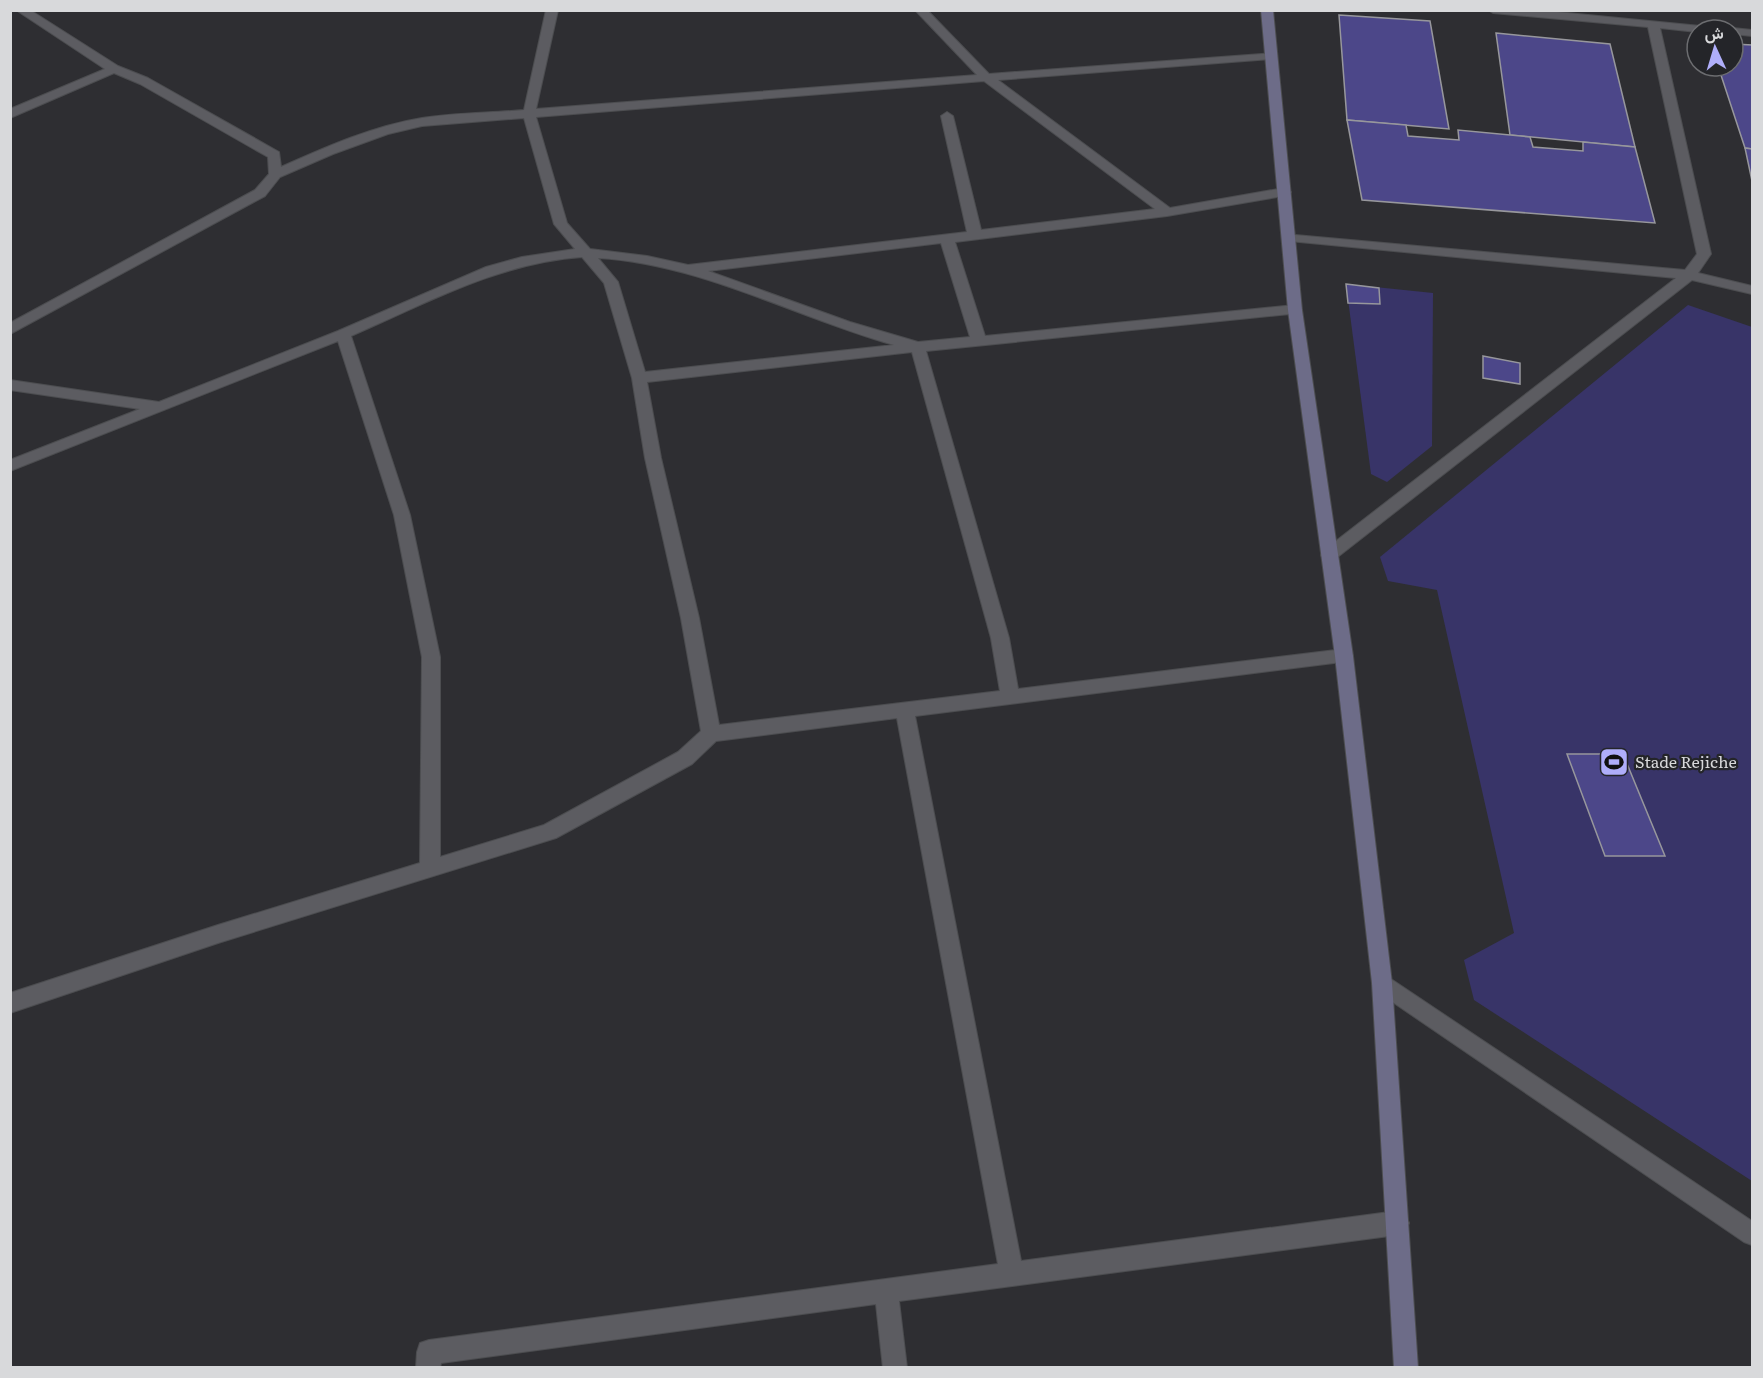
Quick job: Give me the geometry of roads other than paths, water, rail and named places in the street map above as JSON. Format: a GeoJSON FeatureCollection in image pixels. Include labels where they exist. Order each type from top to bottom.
{"type":"FeatureCollection","features":[{"type":"Feature","properties":{"kind":"street"},"geometry":{"type":"LineString","coordinates":[[21,10],[114,69],[144,81],[274,155],[275,174]]}},
{"type":"Feature","properties":{"kind":"street"},"geometry":{"type":"LineString","coordinates":[[552,10],[529,114],[561,224],[611,282],[639,378],[653,458],[690,618],[711,734]]}},
{"type":"Feature","properties":{"kind":"street"},"geometry":{"type":"LineString","coordinates":[[920,10],[987,78],[1167,213]]}},
{"type":"Feature","properties":{"kind":"street"},"geometry":{"type":"LineString","coordinates":[[1267,10],[1295,310],[1344,656],[1382,983],[1406,1368]]}},
{"type":"Feature","properties":{"kind":"street"},"geometry":{"type":"LineString","coordinates":[[1493,10],[1685,27]]}},
{"type":"Feature","properties":{"kind":"street"},"geometry":{"type":"LineString","coordinates":[[1329,555],[1689,275],[1704,254],[1653,24]]}},
{"type":"Feature","properties":{"kind":"street"},"geometry":{"type":"LineString","coordinates":[[10,328],[261,193],[275,174],[354,140],[389,129],[422,122],[1271,55]]}},
{"type":"Feature","properties":{"kind":"street"},"geometry":{"type":"LineString","coordinates":[[10,114],[114,69]]}},
{"type":"Feature","properties":{"kind":"street"},"geometry":{"type":"LineString","coordinates":[[947,116],[975,235]]}},
{"type":"Feature","properties":{"kind":"street"},"geometry":{"type":"LineString","coordinates":[[683,270],[1167,213],[1284,192]]}},
{"type":"Feature","properties":{"kind":"street"},"geometry":{"type":"LineString","coordinates":[[1288,237],[1689,275],[1752,290]]}},
{"type":"Feature","properties":{"kind":"street"},"geometry":{"type":"LineString","coordinates":[[947,239],[979,341]]}},
{"type":"Feature","properties":{"kind":"street"},"geometry":{"type":"LineString","coordinates":[[10,466],[343,334],[484,272],[553,255],[584,253],[625,256],[683,270],[742,288],[839,324],[918,347]]}},
{"type":"Feature","properties":{"kind":"street"},"geometry":{"type":"LineString","coordinates":[[639,378],[918,347],[1295,310]]}},
{"type":"Feature","properties":{"kind":"street"},"geometry":{"type":"LineString","coordinates":[[343,334],[402,515],[431,657],[430,869]]}},
{"type":"Feature","properties":{"kind":"street"},"geometry":{"type":"LineString","coordinates":[[918,347],[1000,638],[1010,697]]}},
{"type":"Feature","properties":{"kind":"street"},"geometry":{"type":"LineString","coordinates":[[10,385],[159,407]]}},
{"type":"Feature","properties":{"kind":"street"},"geometry":{"type":"LineString","coordinates":[[10,1003],[218,934],[549,832],[685,758],[711,734],[1344,656]]}},
{"type":"Feature","properties":{"kind":"street"},"geometry":{"type":"LineString","coordinates":[[904,710],[1012,1274]]}},
{"type":"Feature","properties":{"kind":"street"},"geometry":{"type":"LineString","coordinates":[[1382,983],[1752,1234]]}},
{"type":"Feature","properties":{"kind":"street"},"geometry":{"type":"LineString","coordinates":[[428,1368],[429,1352],[1397,1223]]}},
{"type":"Feature","properties":{"kind":"street"},"geometry":{"type":"LineString","coordinates":[[886,1291],[895,1368]]}},
{"type":"Feature","properties":{"kind":"place","name":"Stade Rejiche"},"geometry":{"type":"Point","coordinates":[1614,762]}}]}
